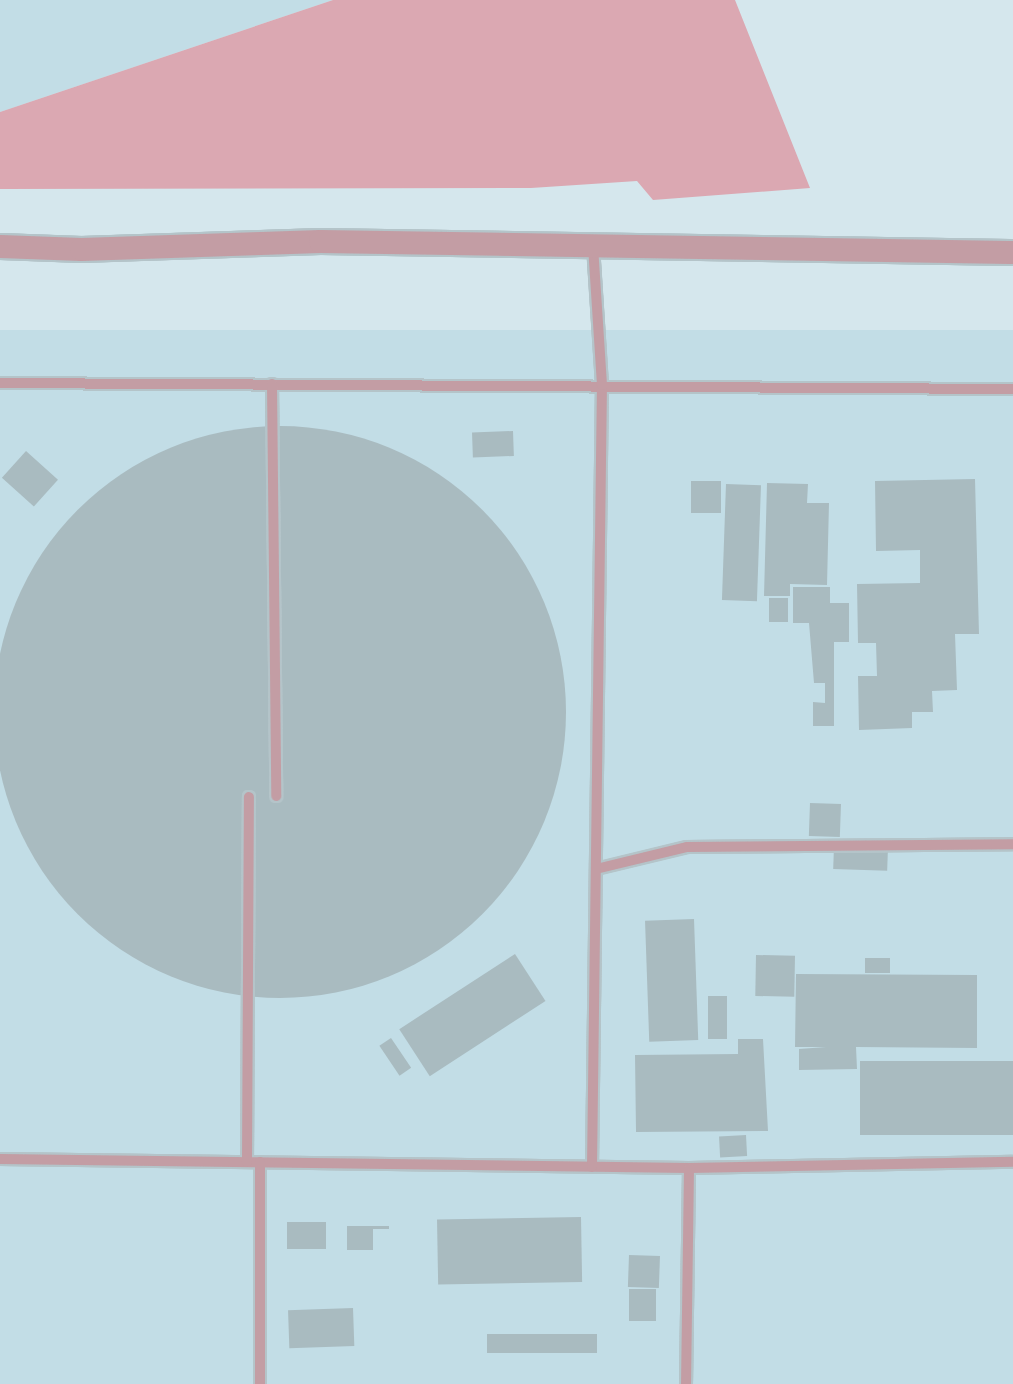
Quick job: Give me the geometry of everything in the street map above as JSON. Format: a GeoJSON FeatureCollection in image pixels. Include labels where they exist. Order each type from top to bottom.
{"type":"FeatureCollection","features":[{"type":"Feature","properties":{"kind":"street"},"geometry":{"type":"LineString","coordinates":[[0,246],[81,249],[320,241],[1013,252]]}},
{"type":"Feature","properties":{"kind":"lane"},"geometry":{"type":"LineString","coordinates":[[592,1167],[602,385],[593,246]]}},
{"type":"Feature","properties":{"kind":"lane"},"geometry":{"type":"LineString","coordinates":[[0,383],[1013,388]]}},
{"type":"Feature","properties":{"kind":"lane"},"geometry":{"type":"LineString","coordinates":[[272,384],[276,796]]}},
{"type":"Feature","properties":{"kind":"lane"},"geometry":{"type":"LineString","coordinates":[[247,1162],[249,797]]}},
{"type":"Feature","properties":{"kind":"lane"},"geometry":{"type":"LineString","coordinates":[[596,869],[687,847],[1013,844]]}},
{"type":"Feature","properties":{"kind":"lane"},"geometry":{"type":"LineString","coordinates":[[0,1159],[689,1168],[1013,1162]]}},
{"type":"Feature","properties":{"kind":"lane"},"geometry":{"type":"LineString","coordinates":[[260,1162],[260,1384]]}},
{"type":"Feature","properties":{"kind":"lane"},"geometry":{"type":"LineString","coordinates":[[686,1384],[689,1168]]}},
{"type":"Feature","properties":{"kind":"shaded area"},"geometry":{"type":"Polygon","coordinates":[[[0,0],[333,0],[0,112],[0,0]]]}},
{"type":"Feature","properties":{"kind":"shaded area"},"geometry":{"type":"Polygon","coordinates":[[[333,0],[735,0],[810,188],[653,200],[637,181],[531,188],[0,189],[0,112],[333,0]]]}},
{"type":"Feature","properties":{"kind":"shaded area"},"geometry":{"type":"Polygon","coordinates":[[[0,330],[1013,330],[1013,1384],[0,1384],[0,330]]]}},
{"type":"Feature","properties":{"kind":"building"},"geometry":{"type":"Polygon","coordinates":[[[280,426],[336,431],[390,448],[439,474],[482,510],[518,553],[544,602],[561,656],[566,712],[561,768],[544,822],[518,871],[482,914],[439,950],[390,976],[336,993],[280,998],[224,993],[170,976],[121,950],[78,914],[42,871],[16,822],[-1,768],[-6,712],[-1,656],[16,602],[42,553],[78,510],[121,474],[170,448],[224,431],[280,426]]]}},
{"type":"Feature","properties":{"kind":"building"},"geometry":{"type":"Polygon","coordinates":[[[513,431],[514,456],[473,457],[472,432],[513,431]]]}},
{"type":"Feature","properties":{"kind":"building"},"geometry":{"type":"Polygon","coordinates":[[[26,451],[58,480],[34,507],[2,478],[26,451]]]}},
{"type":"Feature","properties":{"kind":"building"},"geometry":{"type":"Polygon","coordinates":[[[975,479],[979,634],[955,634],[957,690],[932,691],[933,712],[912,712],[912,728],[859,730],[858,676],[877,676],[876,643],[858,643],[857,584],[920,583],[920,550],[876,551],[875,481],[975,479]]]}},
{"type":"Feature","properties":{"kind":"building"},"geometry":{"type":"Polygon","coordinates":[[[691,481],[721,481],[721,513],[691,513],[691,481]]]}},
{"type":"Feature","properties":{"kind":"building"},"geometry":{"type":"Polygon","coordinates":[[[767,483],[808,484],[807,503],[829,503],[827,585],[790,584],[790,596],[764,596],[767,483]]]}},
{"type":"Feature","properties":{"kind":"building"},"geometry":{"type":"Polygon","coordinates":[[[726,484],[761,485],[757,601],[722,600],[726,484]]]}},
{"type":"Feature","properties":{"kind":"building"},"geometry":{"type":"Polygon","coordinates":[[[793,587],[830,587],[830,603],[849,603],[849,642],[834,642],[834,726],[813,726],[813,702],[825,703],[825,683],[814,683],[809,623],[793,623],[793,587]]]}},
{"type":"Feature","properties":{"kind":"building"},"geometry":{"type":"Polygon","coordinates":[[[769,598],[788,598],[788,622],[769,622],[769,598]]]}},
{"type":"Feature","properties":{"kind":"building"},"geometry":{"type":"Polygon","coordinates":[[[810,803],[841,804],[840,837],[809,836],[810,803]]]}},
{"type":"Feature","properties":{"kind":"building"},"geometry":{"type":"Polygon","coordinates":[[[834,846],[888,848],[887,871],[833,869],[834,846]]]}},
{"type":"Feature","properties":{"kind":"building"},"geometry":{"type":"Polygon","coordinates":[[[694,919],[698,1040],[649,1042],[645,921],[694,919]]]}},
{"type":"Feature","properties":{"kind":"building"},"geometry":{"type":"Polygon","coordinates":[[[515,954],[545,1001],[430,1076],[399,1029],[515,954]]]}},
{"type":"Feature","properties":{"kind":"building"},"geometry":{"type":"Polygon","coordinates":[[[756,955],[795,956],[794,997],[755,996],[756,955]]]}},
{"type":"Feature","properties":{"kind":"building"},"geometry":{"type":"Polygon","coordinates":[[[865,958],[890,958],[890,973],[865,973],[865,958]]]}},
{"type":"Feature","properties":{"kind":"building"},"geometry":{"type":"Polygon","coordinates":[[[796,974],[977,975],[977,1048],[856,1047],[857,1069],[799,1070],[799,1049],[826,1047],[795,1047],[796,974]]]}},
{"type":"Feature","properties":{"kind":"building"},"geometry":{"type":"Polygon","coordinates":[[[708,996],[727,996],[727,1039],[708,1039],[708,996]]]}},
{"type":"Feature","properties":{"kind":"building"},"geometry":{"type":"Polygon","coordinates":[[[391,1038],[411,1068],[400,1076],[379,1046],[391,1038]]]}},
{"type":"Feature","properties":{"kind":"building"},"geometry":{"type":"Polygon","coordinates":[[[738,1039],[763,1039],[768,1131],[636,1132],[635,1055],[738,1054],[738,1039]]]}},
{"type":"Feature","properties":{"kind":"building"},"geometry":{"type":"Polygon","coordinates":[[[860,1061],[1013,1061],[1013,1135],[860,1135],[860,1061]]]}},
{"type":"Feature","properties":{"kind":"building"},"geometry":{"type":"Polygon","coordinates":[[[746,1135],[747,1156],[720,1157],[719,1136],[746,1135]]]}},
{"type":"Feature","properties":{"kind":"building"},"geometry":{"type":"Polygon","coordinates":[[[581,1217],[582,1282],[438,1285],[437,1220],[581,1217]]]}},
{"type":"Feature","properties":{"kind":"building"},"geometry":{"type":"Polygon","coordinates":[[[287,1222],[326,1222],[326,1249],[287,1249],[287,1222]]]}},
{"type":"Feature","properties":{"kind":"building"},"geometry":{"type":"Polygon","coordinates":[[[347,1226],[389,1226],[389,1229],[373,1229],[373,1250],[347,1250],[347,1226]]]}},
{"type":"Feature","properties":{"kind":"building"},"geometry":{"type":"Polygon","coordinates":[[[629,1255],[660,1256],[659,1288],[628,1287],[629,1255]]]}},
{"type":"Feature","properties":{"kind":"building"},"geometry":{"type":"Polygon","coordinates":[[[629,1289],[656,1289],[656,1321],[629,1321],[629,1289]]]}},
{"type":"Feature","properties":{"kind":"building"},"geometry":{"type":"Polygon","coordinates":[[[353,1308],[354,1346],[289,1348],[288,1310],[353,1308]]]}},
{"type":"Feature","properties":{"kind":"building"},"geometry":{"type":"Polygon","coordinates":[[[487,1334],[597,1334],[597,1353],[487,1353],[487,1334]]]}}]}
